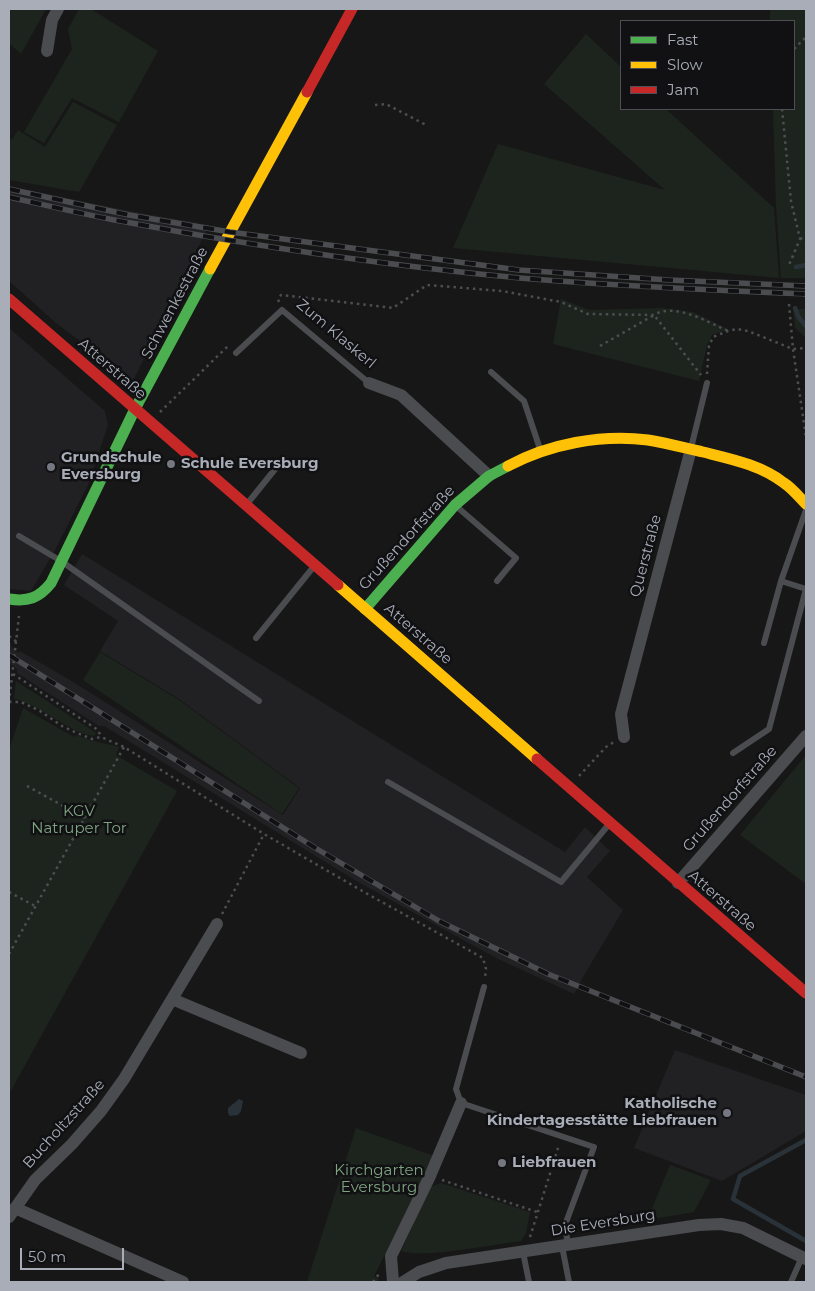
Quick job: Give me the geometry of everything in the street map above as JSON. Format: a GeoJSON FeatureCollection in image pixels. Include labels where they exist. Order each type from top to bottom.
{"type":"FeatureCollection","features":[{"type":"Feature","properties":{"kind":"street"},"geometry":{"type":"LineString","coordinates":[[47,51],[52,20],[58,9]]}},
{"type":"Feature","properties":{"kind":"street","name":"Schwenkestraße"},"geometry":{"type":"LineString","coordinates":[[15,600],[32,600],[44,593],[135,409],[352,9]]}},
{"type":"Feature","properties":{"kind":"street","name":"Atterstraße"},"geometry":{"type":"LineString","coordinates":[[9,299],[806,993]]}},
{"type":"Feature","properties":{"kind":"street","name":"Zum Klaskerl"},"geometry":{"type":"LineString","coordinates":[[368,383],[401,394],[489,476]]}},
{"type":"Feature","properties":{"kind":"street","name":"Grußendorfstraße"},"geometry":{"type":"LineString","coordinates":[[365,609],[455,505],[489,476],[541,451],[572,442],[604,439],[647,440],[691,449],[757,467],[785,483],[806,504]]}},
{"type":"Feature","properties":{"kind":"street","name":"Querstraße"},"geometry":{"type":"LineString","coordinates":[[624,737],[621,714],[691,449]]}},
{"type":"Feature","properties":{"kind":"street","name":"Grußendorfstraße"},"geometry":{"type":"LineString","coordinates":[[678,883],[806,736]]}},
{"type":"Feature","properties":{"kind":"street","name":"Bucholtzstraße"},"geometry":{"type":"LineString","coordinates":[[11,1210],[35,1180],[72,1144],[101,1111],[124,1079],[218,924]]}},
{"type":"Feature","properties":{"kind":"street"},"geometry":{"type":"LineString","coordinates":[[172,999],[301,1053]]}},
{"type":"Feature","properties":{"kind":"street"},"geometry":{"type":"LineString","coordinates":[[393,1282],[392,1256],[430,1176],[461,1103]]}},
{"type":"Feature","properties":{"kind":"street"},"geometry":{"type":"LineString","coordinates":[[11,1210],[183,1282]]}},
{"type":"Feature","properties":{"kind":"street","name":"Die Eversburg"},"geometry":{"type":"LineString","coordinates":[[403,1282],[419,1272],[446,1263],[699,1225],[721,1224],[743,1228],[804,1258]]}},
{"type":"Feature","properties":{"kind":"lane","name":"Zum Klaskerl"},"geometry":{"type":"LineString","coordinates":[[236,353],[282,310],[368,383]]}},
{"type":"Feature","properties":{"kind":"lane"},"geometry":{"type":"LineString","coordinates":[[491,372],[524,400],[541,451]]}},
{"type":"Feature","properties":{"kind":"lane","name":"Querstraße"},"geometry":{"type":"LineString","coordinates":[[691,449],[707,384]]}},
{"type":"Feature","properties":{"kind":"lane"},"geometry":{"type":"LineString","coordinates":[[246,505],[284,458]]}},
{"type":"Feature","properties":{"kind":"lane"},"geometry":{"type":"LineString","coordinates":[[455,505],[516,558],[498,581]]}},
{"type":"Feature","properties":{"kind":"lane"},"geometry":{"type":"LineString","coordinates":[[764,642],[781,581],[806,510]]}},
{"type":"Feature","properties":{"kind":"lane"},"geometry":{"type":"LineString","coordinates":[[19,536],[61,561],[259,701]]}},
{"type":"Feature","properties":{"kind":"lane"},"geometry":{"type":"LineString","coordinates":[[256,638],[315,565]]}},
{"type":"Feature","properties":{"kind":"lane"},"geometry":{"type":"LineString","coordinates":[[732,753],[770,729],[806,588],[781,581]]}},
{"type":"Feature","properties":{"kind":"lane"},"geometry":{"type":"LineString","coordinates":[[388,782],[561,882],[610,822]]}},
{"type":"Feature","properties":{"kind":"lane"},"geometry":{"type":"LineString","coordinates":[[484,987],[456,1089],[461,1103],[594,1147],[565,1224],[569,1282]]}},
{"type":"Feature","properties":{"kind":"lane"},"geometry":{"type":"LineString","coordinates":[[524,1251],[528,1282]]}},
{"type":"Feature","properties":{"kind":"lane"},"geometry":{"type":"LineString","coordinates":[[791,1282],[804,1258]]}},
{"type":"Feature","properties":{"kind":"path"},"geometry":{"type":"LineString","coordinates":[[795,48],[806,39]]}},
{"type":"Feature","properties":{"kind":"path"},"geometry":{"type":"LineString","coordinates":[[375,105],[386,104],[428,126]]}},
{"type":"Feature","properties":{"kind":"path"},"geometry":{"type":"LineString","coordinates":[[782,110],[791,201],[800,239],[789,265]]}},
{"type":"Feature","properties":{"kind":"path"},"geometry":{"type":"LineString","coordinates":[[800,239],[806,238]]}},
{"type":"Feature","properties":{"kind":"path"},"geometry":{"type":"LineString","coordinates":[[282,310],[278,299],[281,295],[393,308],[427,285],[502,291],[553,300],[588,314],[654,315]]}},
{"type":"Feature","properties":{"kind":"path"},"geometry":{"type":"LineString","coordinates":[[789,304],[793,349],[806,437]]}},
{"type":"Feature","properties":{"kind":"path"},"geometry":{"type":"LineString","coordinates":[[600,346],[659,312],[674,311],[694,315],[728,331]]}},
{"type":"Feature","properties":{"kind":"path"},"geometry":{"type":"LineString","coordinates":[[654,315],[707,384]]}},
{"type":"Feature","properties":{"kind":"path"},"geometry":{"type":"LineString","coordinates":[[707,384],[709,346],[713,337],[728,331],[748,331],[793,349],[806,348]]}},
{"type":"Feature","properties":{"kind":"path"},"geometry":{"type":"LineString","coordinates":[[150,422],[228,346]]}},
{"type":"Feature","properties":{"kind":"path"},"geometry":{"type":"LineString","coordinates":[[19,620],[9,702],[21,702],[40,711],[62,726],[92,739],[101,737],[124,748],[264,834],[370,896],[483,958],[486,969],[484,987]]}},
{"type":"Feature","properties":{"kind":"path"},"geometry":{"type":"LineString","coordinates":[[9,636],[16,642]]}},
{"type":"Feature","properties":{"kind":"path"},"geometry":{"type":"LineString","coordinates":[[13,674],[98,730],[101,737]]}},
{"type":"Feature","properties":{"kind":"path"},"geometry":{"type":"LineString","coordinates":[[569,786],[606,746],[624,737]]}},
{"type":"Feature","properties":{"kind":"path"},"geometry":{"type":"LineString","coordinates":[[9,954],[124,748]]}},
{"type":"Feature","properties":{"kind":"path"},"geometry":{"type":"LineString","coordinates":[[27,786],[85,818]]}},
{"type":"Feature","properties":{"kind":"path"},"geometry":{"type":"LineString","coordinates":[[218,924],[264,834]]}},
{"type":"Feature","properties":{"kind":"path"},"geometry":{"type":"LineString","coordinates":[[9,892],[35,906]]}},
{"type":"Feature","properties":{"kind":"path"},"geometry":{"type":"LineString","coordinates":[[524,1251],[562,1136]]}},
{"type":"Feature","properties":{"kind":"path"},"geometry":{"type":"LineString","coordinates":[[430,1176],[537,1212]]}},
{"type":"Feature","properties":{"kind":"shaded area"},"geometry":{"type":"Polygon","coordinates":[[[9,186],[129,211],[209,225],[133,381],[56,323],[9,281],[9,186]]]}},
{"type":"Feature","properties":{"kind":"shaded area","name":"Grundschule Eversburg"},"geometry":{"type":"Polygon","coordinates":[[[9,328],[105,411],[108,425],[88,485],[55,550],[31,591],[9,589],[9,328]]]}},
{"type":"Feature","properties":{"kind":"shaded area"},"geometry":{"type":"Polygon","coordinates":[[[82,554],[565,852],[585,827],[610,851],[587,877],[623,910],[574,994],[496,958],[358,882],[104,726],[99,726],[17,673],[17,669],[10,664],[9,666],[9,641],[12,648],[19,653],[20,651],[75,683],[283,815],[300,788],[179,699],[100,651],[118,621],[64,585],[82,554]]]}},
{"type":"Feature","properties":{"kind":"shaded area","name":"Katholische Kindertagesstätte Liebfrauen"},"geometry":{"type":"Polygon","coordinates":[[[675,1050],[806,1095],[806,1131],[722,1181],[634,1148],[675,1050]]]}},
{"type":"Feature","properties":{"kind":"shaded area"},"geometry":{"type":"Polygon","coordinates":[[[239,1099],[243,1101],[241,1111],[238,1115],[230,1116],[228,1108],[239,1099]]]}},
{"type":"Feature","properties":{"kind":"green space"},"geometry":{"type":"Polygon","coordinates":[[[9,9],[46,9],[21,54],[9,43],[9,9]]]}},
{"type":"Feature","properties":{"kind":"green space"},"geometry":{"type":"Polygon","coordinates":[[[79,9],[91,9],[158,51],[119,122],[72,98],[44,143],[24,132],[72,49],[68,29],[79,9]]]}},
{"type":"Feature","properties":{"kind":"green space"},"geometry":{"type":"Polygon","coordinates":[[[770,9],[806,9],[806,278],[781,278],[776,206],[773,110],[795,110],[795,20],[770,20],[770,9]]]}},
{"type":"Feature","properties":{"kind":"green space"},"geometry":{"type":"Polygon","coordinates":[[[586,34],[620,66],[620,110],[667,110],[774,208],[779,278],[453,248],[498,144],[665,190],[544,84],[586,34]]]}},
{"type":"Feature","properties":{"kind":"green space"},"geometry":{"type":"Polygon","coordinates":[[[73,102],[117,125],[79,192],[9,180],[9,139],[12,140],[18,130],[45,147],[73,102]]]}},
{"type":"Feature","properties":{"kind":"green space"},"geometry":{"type":"Polygon","coordinates":[[[561,299],[589,310],[662,308],[693,312],[728,329],[712,335],[707,345],[699,381],[553,344],[561,299]]]}},
{"type":"Feature","properties":{"kind":"green space"},"geometry":{"type":"Polygon","coordinates":[[[793,309],[806,309],[806,338],[795,328],[793,309]]]}},
{"type":"Feature","properties":{"kind":"green space"},"geometry":{"type":"Polygon","coordinates":[[[100,652],[179,700],[299,788],[282,814],[83,680],[100,652]]]}},
{"type":"Feature","properties":{"kind":"green space"},"geometry":{"type":"Polygon","coordinates":[[[16,681],[95,732],[96,735],[79,732],[34,707],[14,699],[16,681]]]}},
{"type":"Feature","properties":{"kind":"green space","name":"KGV Natruper Tor"},"geometry":{"type":"Polygon","coordinates":[[[23,708],[74,737],[76,735],[119,747],[116,755],[177,791],[9,1094],[9,750],[23,708]]]}},
{"type":"Feature","properties":{"kind":"green space"},"geometry":{"type":"Polygon","coordinates":[[[806,755],[806,884],[740,835],[806,755]]]}},
{"type":"Feature","properties":{"kind":"green space","name":"Kirchgarten Eversburg"},"geometry":{"type":"Polygon","coordinates":[[[356,1128],[434,1156],[374,1276],[379,1279],[377,1282],[307,1282],[356,1128]]]}},
{"type":"Feature","properties":{"kind":"green space"},"geometry":{"type":"Polygon","coordinates":[[[670,1165],[711,1180],[694,1212],[647,1220],[670,1165]]]}},
{"type":"Feature","properties":{"kind":"green space"},"geometry":{"type":"Polygon","coordinates":[[[441,1183],[530,1212],[526,1233],[521,1241],[442,1252],[411,1253],[401,1251],[430,1187],[441,1183]]]}},
{"type":"Feature","properties":{"kind":"waterway"},"geometry":{"type":"LineString","coordinates":[[796,267],[806,265]]}},
{"type":"Feature","properties":{"kind":"waterway"},"geometry":{"type":"LineString","coordinates":[[795,308],[799,318],[806,326]]}},
{"type":"Feature","properties":{"kind":"waterway"},"geometry":{"type":"LineString","coordinates":[[806,1140],[740,1176],[733,1199],[806,1241]]}},
{"type":"Feature","properties":{"kind":"railway"},"geometry":{"type":"LineString","coordinates":[[9,189],[129,215],[230,232],[519,270],[669,280],[806,286]]}},
{"type":"Feature","properties":{"kind":"railway"},"geometry":{"type":"LineString","coordinates":[[9,197],[179,232],[276,248],[423,268],[591,283],[806,294]]}},
{"type":"Feature","properties":{"kind":"railway"},"geometry":{"type":"LineString","coordinates":[[9,655],[317,849],[439,921],[548,974],[806,1077]]}},
{"type":"Feature","properties":{"kind":"traffic: fast"},"geometry":{"type":"LineString","coordinates":[[9,599],[22,600],[33,598],[51,583],[135,409],[210,269]]}},
{"type":"Feature","properties":{"kind":"traffic: fast"},"geometry":{"type":"LineString","coordinates":[[365,609],[455,505],[489,476],[508,466]]}},
{"type":"Feature","properties":{"kind":"traffic: slow"},"geometry":{"type":"LineString","coordinates":[[210,269],[307,92]]}},
{"type":"Feature","properties":{"kind":"traffic: slow"},"geometry":{"type":"LineString","coordinates":[[508,466],[524,458],[576,442],[612,438],[648,440],[724,457],[756,467],[787,485],[806,504]]}},
{"type":"Feature","properties":{"kind":"traffic: slow"},"geometry":{"type":"LineString","coordinates":[[338,585],[537,759]]}},
{"type":"Feature","properties":{"kind":"traffic: jam"},"geometry":{"type":"LineString","coordinates":[[307,92],[352,9]]}},
{"type":"Feature","properties":{"kind":"traffic: jam"},"geometry":{"type":"LineString","coordinates":[[9,299],[338,585]]}},
{"type":"Feature","properties":{"kind":"traffic: jam"},"geometry":{"type":"LineString","coordinates":[[537,759],[806,993]]}},
{"type":"Feature","properties":{"kind":"place","name":"Schule Eversburg"},"geometry":{"type":"Point","coordinates":[171,464]}},
{"type":"Feature","properties":{"kind":"place","name":"Grundschule Eversburg"},"geometry":{"type":"Point","coordinates":[51,467]}},
{"type":"Feature","properties":{"kind":"place","name":"Katholische Kindertagesstätte Liebfrauen"},"geometry":{"type":"Point","coordinates":[727,1113]}},
{"type":"Feature","properties":{"kind":"place","name":"Liebfrauen"},"geometry":{"type":"Point","coordinates":[502,1163]}}]}
